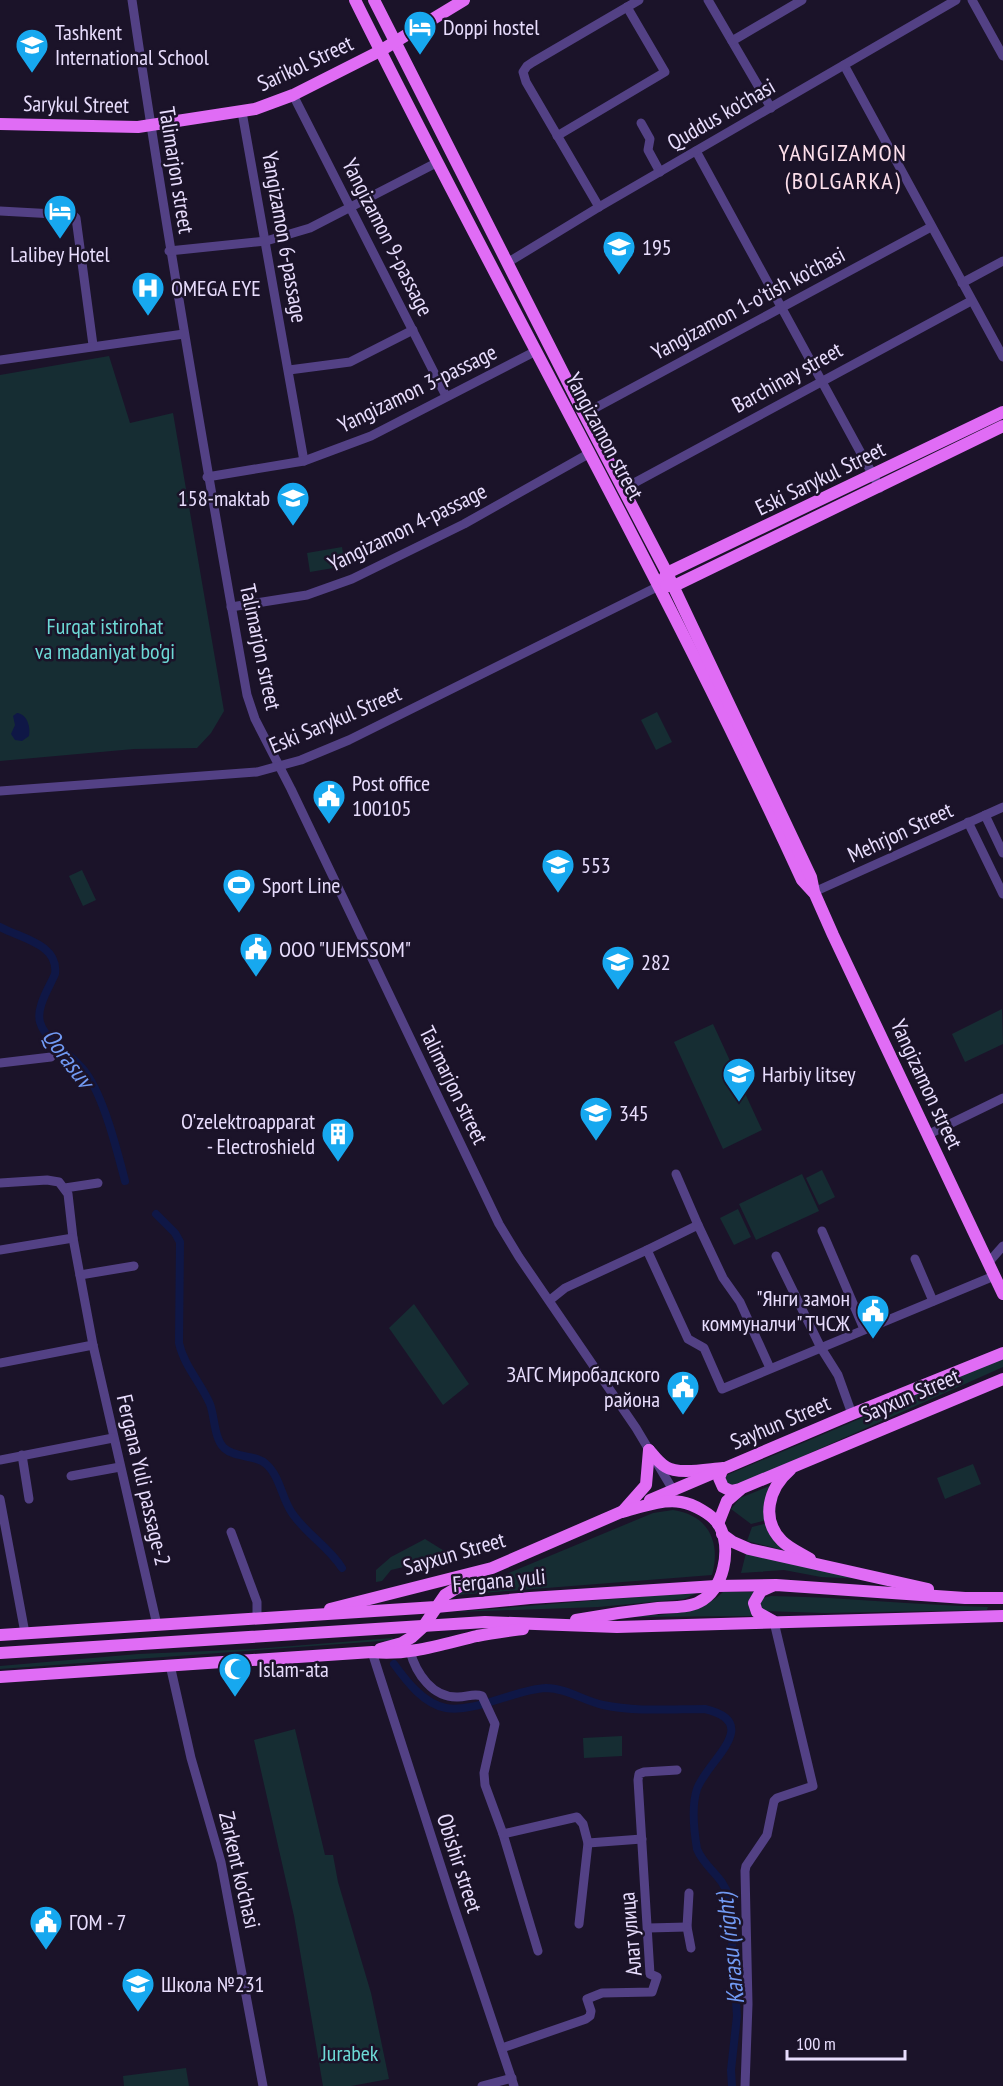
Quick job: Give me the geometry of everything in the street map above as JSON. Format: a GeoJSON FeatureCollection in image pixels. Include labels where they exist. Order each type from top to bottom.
{"type":"FeatureCollection","features":[{"type":"Feature","properties":{"kind":"main road","name":"Yangizamon street"},"geometry":{"type":"LineString","coordinates":[[355,0],[659,586],[754,774],[802,880],[814,892]]}},
{"type":"Feature","properties":{"kind":"main road","name":"Yangizamon street"},"geometry":{"type":"LineString","coordinates":[[374,0],[584,414],[668,573],[811,877],[814,892],[1003,1294]]}},
{"type":"Feature","properties":{"kind":"main road","name":"Sarikol Street"},"geometry":{"type":"LineString","coordinates":[[150,126],[242,112],[293,95],[380,51],[464,0]]}},
{"type":"Feature","properties":{"kind":"main road","name":"Sarykul Street"},"geometry":{"type":"LineString","coordinates":[[0,124],[150,126]]}},
{"type":"Feature","properties":{"kind":"main road"},"geometry":{"type":"LineString","coordinates":[[495,270],[507,263]]}},
{"type":"Feature","properties":{"kind":"main road","name":"Eski Sarykul Street"},"geometry":{"type":"LineString","coordinates":[[659,586],[668,573],[1003,412]]}},
{"type":"Feature","properties":{"kind":"main road","name":"Eski Sarykul Street"},"geometry":{"type":"LineString","coordinates":[[659,586],[674,586],[880,488],[1003,426]]}},
{"type":"Feature","properties":{"kind":"main road","name":"Sayhun Street"},"geometry":{"type":"LineString","coordinates":[[673,1490],[1002,1352]]}},
{"type":"Feature","properties":{"kind":"main road","name":"Sayxun Street"},"geometry":{"type":"LineString","coordinates":[[720,1529],[727,1501],[742,1488],[1003,1379]]}},
{"type":"Feature","properties":{"kind":"main road"},"geometry":{"type":"LineString","coordinates":[[649,1450],[663,1466],[671,1470],[723,1468],[719,1478],[723,1487],[730,1491],[742,1488]]}},
{"type":"Feature","properties":{"kind":"main road"},"geometry":{"type":"LineString","coordinates":[[622,1512],[646,1485],[649,1450]]}},
{"type":"Feature","properties":{"kind":"main road"},"geometry":{"type":"LineString","coordinates":[[796,1465],[773,1490],[769,1508],[770,1521],[784,1543],[819,1564]]}},
{"type":"Feature","properties":{"kind":"main road"},"geometry":{"type":"LineString","coordinates":[[673,1490],[706,1513],[720,1529],[744,1548],[965,1598]]}},
{"type":"Feature","properties":{"kind":"main road","name":"Sayxun Street"},"geometry":{"type":"LineString","coordinates":[[308,1615],[370,1597],[492,1568],[673,1490]]}},
{"type":"Feature","properties":{"kind":"main road"},"geometry":{"type":"LineString","coordinates":[[622,1512],[667,1502],[690,1504]]}},
{"type":"Feature","properties":{"kind":"main road"},"geometry":{"type":"LineString","coordinates":[[0,1677],[372,1652],[388,1654],[410,1652],[481,1635],[617,1613],[695,1604],[708,1596],[716,1586],[724,1560],[720,1529]]}},
{"type":"Feature","properties":{"kind":"main road"},"geometry":{"type":"LineString","coordinates":[[372,1652],[404,1642],[423,1627],[449,1591],[492,1568]]}},
{"type":"Feature","properties":{"kind":"main road","name":"Fergana yuli"},"geometry":{"type":"LineString","coordinates":[[0,1635],[436,1607],[530,1598],[716,1586],[776,1586],[965,1598],[1003,1598]]}},
{"type":"Feature","properties":{"kind":"main road"},"geometry":{"type":"LineString","coordinates":[[774,1622],[757,1612],[754,1603],[761,1591],[776,1586]]}},
{"type":"Feature","properties":{"kind":"main road"},"geometry":{"type":"LineString","coordinates":[[436,1607],[437,1618],[451,1625]]}},
{"type":"Feature","properties":{"kind":"main road","name":"Fergana yuli"},"geometry":{"type":"LineString","coordinates":[[0,1653],[485,1622],[617,1627],[1003,1616]]}},
{"type":"Feature","properties":{"kind":"street","name":"Talimarjon street"},"geometry":{"type":"LineString","coordinates":[[132,0],[169,251],[207,477],[249,701],[255,719],[512,1246],[636,1428],[673,1490]]}},
{"type":"Feature","properties":{"kind":"street"},"geometry":{"type":"LineString","coordinates":[[599,207],[524,78],[525,69],[639,0]]}},
{"type":"Feature","properties":{"kind":"street"},"geometry":{"type":"LineString","coordinates":[[708,0],[771,108]]}},
{"type":"Feature","properties":{"kind":"street"},"geometry":{"type":"LineString","coordinates":[[732,41],[802,0]]}},
{"type":"Feature","properties":{"kind":"street","name":"Quddus ko'chasi"},"geometry":{"type":"LineString","coordinates":[[507,263],[599,207],[956,0]]}},
{"type":"Feature","properties":{"kind":"street"},"geometry":{"type":"LineString","coordinates":[[972,0],[1003,56]]}},
{"type":"Feature","properties":{"kind":"street"},"geometry":{"type":"LineString","coordinates":[[557,136],[665,72],[627,7]]}},
{"type":"Feature","properties":{"kind":"street"},"geometry":{"type":"LineString","coordinates":[[844,65],[1003,357]]}},
{"type":"Feature","properties":{"kind":"street","name":"Yangizamon 9-passage"},"geometry":{"type":"LineString","coordinates":[[293,95],[446,396]]}},
{"type":"Feature","properties":{"kind":"street","name":"Yangizamon 6-passage"},"geometry":{"type":"LineString","coordinates":[[242,112],[304,461]]}},
{"type":"Feature","properties":{"kind":"street"},"geometry":{"type":"LineString","coordinates":[[641,123],[650,139],[648,150],[660,172]]}},
{"type":"Feature","properties":{"kind":"street"},"geometry":{"type":"LineString","coordinates":[[696,151],[880,488]]}},
{"type":"Feature","properties":{"kind":"street"},"geometry":{"type":"LineString","coordinates":[[169,251],[266,241],[310,228],[438,162]]}},
{"type":"Feature","properties":{"kind":"street"},"geometry":{"type":"LineString","coordinates":[[0,211],[73,215],[76,218],[93,345]]}},
{"type":"Feature","properties":{"kind":"street","name":"Yangizamon 1-o'tish ko'chasi"},"geometry":{"type":"LineString","coordinates":[[584,414],[931,227]]}},
{"type":"Feature","properties":{"kind":"street"},"geometry":{"type":"LineString","coordinates":[[962,283],[1003,261]]}},
{"type":"Feature","properties":{"kind":"street","name":"Barchinay street"},"geometry":{"type":"LineString","coordinates":[[623,489],[971,301]]}},
{"type":"Feature","properties":{"kind":"street"},"geometry":{"type":"LineString","coordinates":[[289,370],[350,362],[413,330]]}},
{"type":"Feature","properties":{"kind":"street"},"geometry":{"type":"LineString","coordinates":[[0,360],[93,345],[184,334]]}},
{"type":"Feature","properties":{"kind":"street","name":"Yangizamon 3-passage"},"geometry":{"type":"LineString","coordinates":[[207,477],[304,461],[371,436],[536,351]]}},
{"type":"Feature","properties":{"kind":"street","name":"Yangizamon 4-passage"},"geometry":{"type":"LineString","coordinates":[[231,607],[307,595],[352,579],[464,524],[590,453]]}},
{"type":"Feature","properties":{"kind":"street","name":"Eski Sarykul Street"},"geometry":{"type":"LineString","coordinates":[[0,791],[257,772],[280,767],[349,740],[659,586]]}},
{"type":"Feature","properties":{"kind":"street","name":"Mehrjon Street"},"geometry":{"type":"LineString","coordinates":[[814,892],[1003,807]]}},
{"type":"Feature","properties":{"kind":"street"},"geometry":{"type":"LineString","coordinates":[[985,815],[1003,853]]}},
{"type":"Feature","properties":{"kind":"street"},"geometry":{"type":"LineString","coordinates":[[968,822],[1003,894]]}},
{"type":"Feature","properties":{"kind":"street"},"geometry":{"type":"LineString","coordinates":[[0,1063],[51,1058]]}},
{"type":"Feature","properties":{"kind":"street"},"geometry":{"type":"LineString","coordinates":[[927,1135],[1003,1098]]}},
{"type":"Feature","properties":{"kind":"street"},"geometry":{"type":"LineString","coordinates":[[676,1174],[723,1278],[740,1302],[770,1368]]}},
{"type":"Feature","properties":{"kind":"street"},"geometry":{"type":"LineString","coordinates":[[0,1183],[47,1180],[59,1182],[65,1188],[98,1183]]}},
{"type":"Feature","properties":{"kind":"street","name":"Fergana Yuli passage-2"},"geometry":{"type":"LineString","coordinates":[[65,1188],[68,1194],[73,1238],[93,1345],[157,1625]]}},
{"type":"Feature","properties":{"kind":"street"},"geometry":{"type":"LineString","coordinates":[[549,1300],[565,1288],[698,1226]]}},
{"type":"Feature","properties":{"kind":"street"},"geometry":{"type":"LineString","coordinates":[[822,1231],[864,1329]]}},
{"type":"Feature","properties":{"kind":"street"},"geometry":{"type":"LineString","coordinates":[[0,1250],[73,1238]]}},
{"type":"Feature","properties":{"kind":"street"},"geometry":{"type":"LineString","coordinates":[[988,1263],[1003,1246]]}},
{"type":"Feature","properties":{"kind":"street"},"geometry":{"type":"LineString","coordinates":[[647,1250],[688,1339],[704,1348],[722,1389],[994,1276]]}},
{"type":"Feature","properties":{"kind":"street"},"geometry":{"type":"LineString","coordinates":[[776,1256],[821,1348],[838,1375],[852,1414]]}},
{"type":"Feature","properties":{"kind":"street"},"geometry":{"type":"LineString","coordinates":[[915,1259],[933,1301]]}},
{"type":"Feature","properties":{"kind":"street"},"geometry":{"type":"LineString","coordinates":[[80,1275],[134,1266]]}},
{"type":"Feature","properties":{"kind":"street"},"geometry":{"type":"LineString","coordinates":[[0,1363],[93,1345]]}},
{"type":"Feature","properties":{"kind":"street"},"geometry":{"type":"LineString","coordinates":[[0,1460],[113,1438]]}},
{"type":"Feature","properties":{"kind":"street"},"geometry":{"type":"LineString","coordinates":[[22,1455],[29,1499]]}},
{"type":"Feature","properties":{"kind":"street"},"geometry":{"type":"LineString","coordinates":[[71,1476],[120,1467]]}},
{"type":"Feature","properties":{"kind":"street"},"geometry":{"type":"LineString","coordinates":[[0,1499],[25,1633]]}},
{"type":"Feature","properties":{"kind":"street"},"geometry":{"type":"LineString","coordinates":[[231,1532],[257,1602],[257,1618]]}},
{"type":"Feature","properties":{"kind":"street"},"geometry":{"type":"LineString","coordinates":[[745,2086],[748,2004],[746,1866],[767,1835],[774,1801],[813,1786],[774,1622]]}},
{"type":"Feature","properties":{"kind":"street","name":"Obishir street"},"geometry":{"type":"LineString","coordinates":[[372,1652],[457,1918],[513,2082]]}},
{"type":"Feature","properties":{"kind":"street"},"geometry":{"type":"LineString","coordinates":[[410,1652],[421,1677],[440,1694],[458,1698],[477,1694],[483,1698],[495,1724],[484,1773],[485,1785],[503,1834],[538,1952]]}},
{"type":"Feature","properties":{"kind":"street","name":"Zarkent ko'chasi"},"geometry":{"type":"LineString","coordinates":[[170,1665],[191,1758],[221,1862],[263,2086]]}},
{"type":"Feature","properties":{"kind":"street","name":"Алат улица"},"geometry":{"type":"LineString","coordinates":[[502,2048],[586,2019],[590,2016],[591,2011],[587,1999],[602,1993],[652,1992],[657,1977],[650,1974],[639,1774],[677,1770]]}},
{"type":"Feature","properties":{"kind":"street","name":"Алат улица"},"geometry":{"type":"LineString","coordinates":[[503,1834],[577,1813],[583,1824],[588,1843],[579,1924]]}},
{"type":"Feature","properties":{"kind":"street"},"geometry":{"type":"LineString","coordinates":[[588,1843],[642,1839]]}},
{"type":"Feature","properties":{"kind":"street"},"geometry":{"type":"LineString","coordinates":[[689,1893],[687,1927],[691,1948]]}},
{"type":"Feature","properties":{"kind":"street"},"geometry":{"type":"LineString","coordinates":[[648,1928],[687,1927]]}},
{"type":"Feature","properties":{"kind":"street"},"geometry":{"type":"LineString","coordinates":[[482,2086],[513,2082]]}},
{"type":"Feature","properties":{"kind":"green space","name":"Furqat istirohat va madaniyat bo'gi"},"geometry":{"type":"Polygon","coordinates":[[[109,356],[130,423],[173,413],[224,711],[211,733],[197,748],[134,749],[0,761],[0,375],[109,356]]]}},
{"type":"Feature","properties":{"kind":"green space"},"geometry":{"type":"Polygon","coordinates":[[[342,547],[345,566],[310,572],[307,553],[342,547]]]}},
{"type":"Feature","properties":{"kind":"green space"},"geometry":{"type":"Polygon","coordinates":[[[657,712],[672,742],[656,750],[641,720],[657,712]]]}},
{"type":"Feature","properties":{"kind":"green space"},"geometry":{"type":"Polygon","coordinates":[[[82,870],[96,900],[83,906],[69,876],[82,870]]]}},
{"type":"Feature","properties":{"kind":"green space"},"geometry":{"type":"Polygon","coordinates":[[[1002,1009],[1003,1044],[965,1062],[952,1034],[1002,1009]]]}},
{"type":"Feature","properties":{"kind":"green space"},"geometry":{"type":"Polygon","coordinates":[[[713,1024],[762,1130],[723,1149],[674,1042],[713,1024]]]}},
{"type":"Feature","properties":{"kind":"green space"},"geometry":{"type":"Polygon","coordinates":[[[822,1170],[835,1197],[819,1205],[806,1178],[822,1170]]]}},
{"type":"Feature","properties":{"kind":"green space"},"geometry":{"type":"Polygon","coordinates":[[[802,1174],[819,1211],[756,1240],[739,1204],[802,1174]]]}},
{"type":"Feature","properties":{"kind":"green space"},"geometry":{"type":"Polygon","coordinates":[[[738,1209],[751,1237],[734,1245],[720,1218],[738,1209]]]}},
{"type":"Feature","properties":{"kind":"green space"},"geometry":{"type":"Polygon","coordinates":[[[414,1304],[469,1384],[443,1405],[389,1328],[414,1304]]]}},
{"type":"Feature","properties":{"kind":"green space"},"geometry":{"type":"Polygon","coordinates":[[[1003,1358],[1003,1367],[732,1488],[724,1479],[727,1475],[1003,1358]]]}},
{"type":"Feature","properties":{"kind":"green space"},"geometry":{"type":"Polygon","coordinates":[[[973,1464],[981,1484],[945,1499],[937,1478],[973,1464]]]}},
{"type":"Feature","properties":{"kind":"green space"},"geometry":{"type":"Polygon","coordinates":[[[772,1485],[767,1520],[751,1524],[731,1509],[740,1498],[772,1485]]]}},
{"type":"Feature","properties":{"kind":"green space"},"geometry":{"type":"Polygon","coordinates":[[[673,1510],[696,1518],[709,1532],[715,1552],[712,1575],[456,1595],[653,1513],[673,1510]]]}},
{"type":"Feature","properties":{"kind":"green space"},"geometry":{"type":"Polygon","coordinates":[[[768,1523],[786,1551],[747,1541],[752,1527],[768,1523]]]}},
{"type":"Feature","properties":{"kind":"green space"},"geometry":{"type":"Polygon","coordinates":[[[425,1539],[454,1557],[445,1557],[391,1570],[382,1581],[376,1582],[376,1570],[391,1557],[425,1539]]]}},
{"type":"Feature","properties":{"kind":"green space"},"geometry":{"type":"Polygon","coordinates":[[[746,1553],[866,1579],[821,1577],[784,1570],[741,1573],[746,1553]]]}},
{"type":"Feature","properties":{"kind":"green space"},"geometry":{"type":"Polygon","coordinates":[[[699,1592],[684,1599],[598,1607],[454,1612],[699,1592]]]}},
{"type":"Feature","properties":{"kind":"green space"},"geometry":{"type":"Polygon","coordinates":[[[723,1592],[754,1592],[749,1602],[754,1616],[621,1617],[688,1611],[713,1600],[723,1592]]]}},
{"type":"Feature","properties":{"kind":"green space"},"geometry":{"type":"Polygon","coordinates":[[[771,1596],[988,1607],[987,1610],[825,1613],[763,1611],[759,1602],[771,1596]]]}},
{"type":"Feature","properties":{"kind":"green space"},"geometry":{"type":"Polygon","coordinates":[[[392,1638],[395,1640],[0,1669],[0,1666],[138,1654],[255,1649],[392,1638]]]}},
{"type":"Feature","properties":{"kind":"green space","name":"Jurabek"},"geometry":{"type":"Polygon","coordinates":[[[295,1729],[325,1855],[333,1855],[338,1882],[371,1993],[389,2079],[351,2086],[323,2086],[294,1916],[254,1740],[295,1729]]]}},
{"type":"Feature","properties":{"kind":"green space"},"geometry":{"type":"Polygon","coordinates":[[[622,1736],[622,1756],[584,1758],[583,1738],[622,1736]]]}},
{"type":"Feature","properties":{"kind":"green space"},"geometry":{"type":"Polygon","coordinates":[[[186,2068],[189,2086],[124,2086],[123,2076],[186,2068]]]}},
{"type":"Feature","properties":{"kind":"shaded area"},"geometry":{"type":"Polygon","coordinates":[[[17,713],[26,718],[29,725],[29,736],[22,741],[15,740],[11,734],[15,725],[13,716],[17,713]]]}},
{"type":"Feature","properties":{"kind":"waterway","name":"Qorasuv"},"geometry":{"type":"LineString","coordinates":[[0,927],[45,949],[55,964],[55,974],[41,1004],[40,1022],[48,1036],[81,1067],[93,1084],[109,1125],[125,1181]]}},
{"type":"Feature","properties":{"kind":"waterway","name":"Karasu (right)"},"geometry":{"type":"LineString","coordinates":[[156,1214],[175,1233],[180,1242],[179,1343],[185,1359],[210,1404],[216,1433],[221,1444],[229,1451],[262,1461],[271,1469],[292,1513],[304,1528],[331,1553],[342,1568]]}},
{"type":"Feature","properties":{"kind":"waterway","name":"Karasu (right)"},"geometry":{"type":"LineString","coordinates":[[394,1664],[410,1685],[423,1697],[446,1708],[470,1707],[522,1692],[546,1688],[561,1690],[596,1703],[628,1709],[705,1709],[722,1715],[730,1723],[731,1733],[727,1744],[697,1789],[694,1827],[700,1856],[723,1883],[729,1898],[737,2016],[731,2070],[732,2086]]}},
{"type":"Feature","properties":{"kind":"place","name":"Doppi hostel"},"geometry":{"type":"Point","coordinates":[420,56]}},
{"type":"Feature","properties":{"kind":"place","name":"Tashkent International School"},"geometry":{"type":"Point","coordinates":[32,74]}},
{"type":"Feature","properties":{"kind":"place","name":"Lalibey Hotel"},"geometry":{"type":"Point","coordinates":[60,240]}},
{"type":"Feature","properties":{"kind":"place","name":"195"},"geometry":{"type":"Point","coordinates":[619,276]}},
{"type":"Feature","properties":{"kind":"place","name":"OMEGA EYE"},"geometry":{"type":"Point","coordinates":[148,317]}},
{"type":"Feature","properties":{"kind":"place","name":"158-maktab"},"geometry":{"type":"Point","coordinates":[293,527]}},
{"type":"Feature","properties":{"kind":"place","name":"Post office 100105"},"geometry":{"type":"Point","coordinates":[329,825]}},
{"type":"Feature","properties":{"kind":"place","name":"553"},"geometry":{"type":"Point","coordinates":[558,894]}},
{"type":"Feature","properties":{"kind":"place","name":"Sport Line"},"geometry":{"type":"Point","coordinates":[239,914]}},
{"type":"Feature","properties":{"kind":"place","name":"ООО \"UEMSSOM\""},"geometry":{"type":"Point","coordinates":[256,978]}},
{"type":"Feature","properties":{"kind":"place","name":"282"},"geometry":{"type":"Point","coordinates":[618,991]}},
{"type":"Feature","properties":{"kind":"place","name":"Harbiy litsey"},"geometry":{"type":"Point","coordinates":[739,1103]}},
{"type":"Feature","properties":{"kind":"place","name":"345"},"geometry":{"type":"Point","coordinates":[596,1142]}},
{"type":"Feature","properties":{"kind":"place","name":"O'zelektroapparat - Electroshield"},"geometry":{"type":"Point","coordinates":[338,1163]}},
{"type":"Feature","properties":{"kind":"place","name":"\"Янги замон коммуналчи\" ТЧСЖ"},"geometry":{"type":"Point","coordinates":[873,1340]}},
{"type":"Feature","properties":{"kind":"place","name":"ЗАГС Миробадского района"},"geometry":{"type":"Point","coordinates":[683,1416]}},
{"type":"Feature","properties":{"kind":"place","name":"Islam-ata"},"geometry":{"type":"Point","coordinates":[235,1698]}},
{"type":"Feature","properties":{"kind":"place","name":"ГОМ - 7"},"geometry":{"type":"Point","coordinates":[46,1951]}},
{"type":"Feature","properties":{"kind":"place","name":"Школа №231"},"geometry":{"type":"Point","coordinates":[138,2013]}},
{"type":"Feature","properties":{"kind":"district","name":"YANGIZAMON (BOLGARKA)"},"geometry":{"type":"Point","coordinates":[843,166]}}]}
